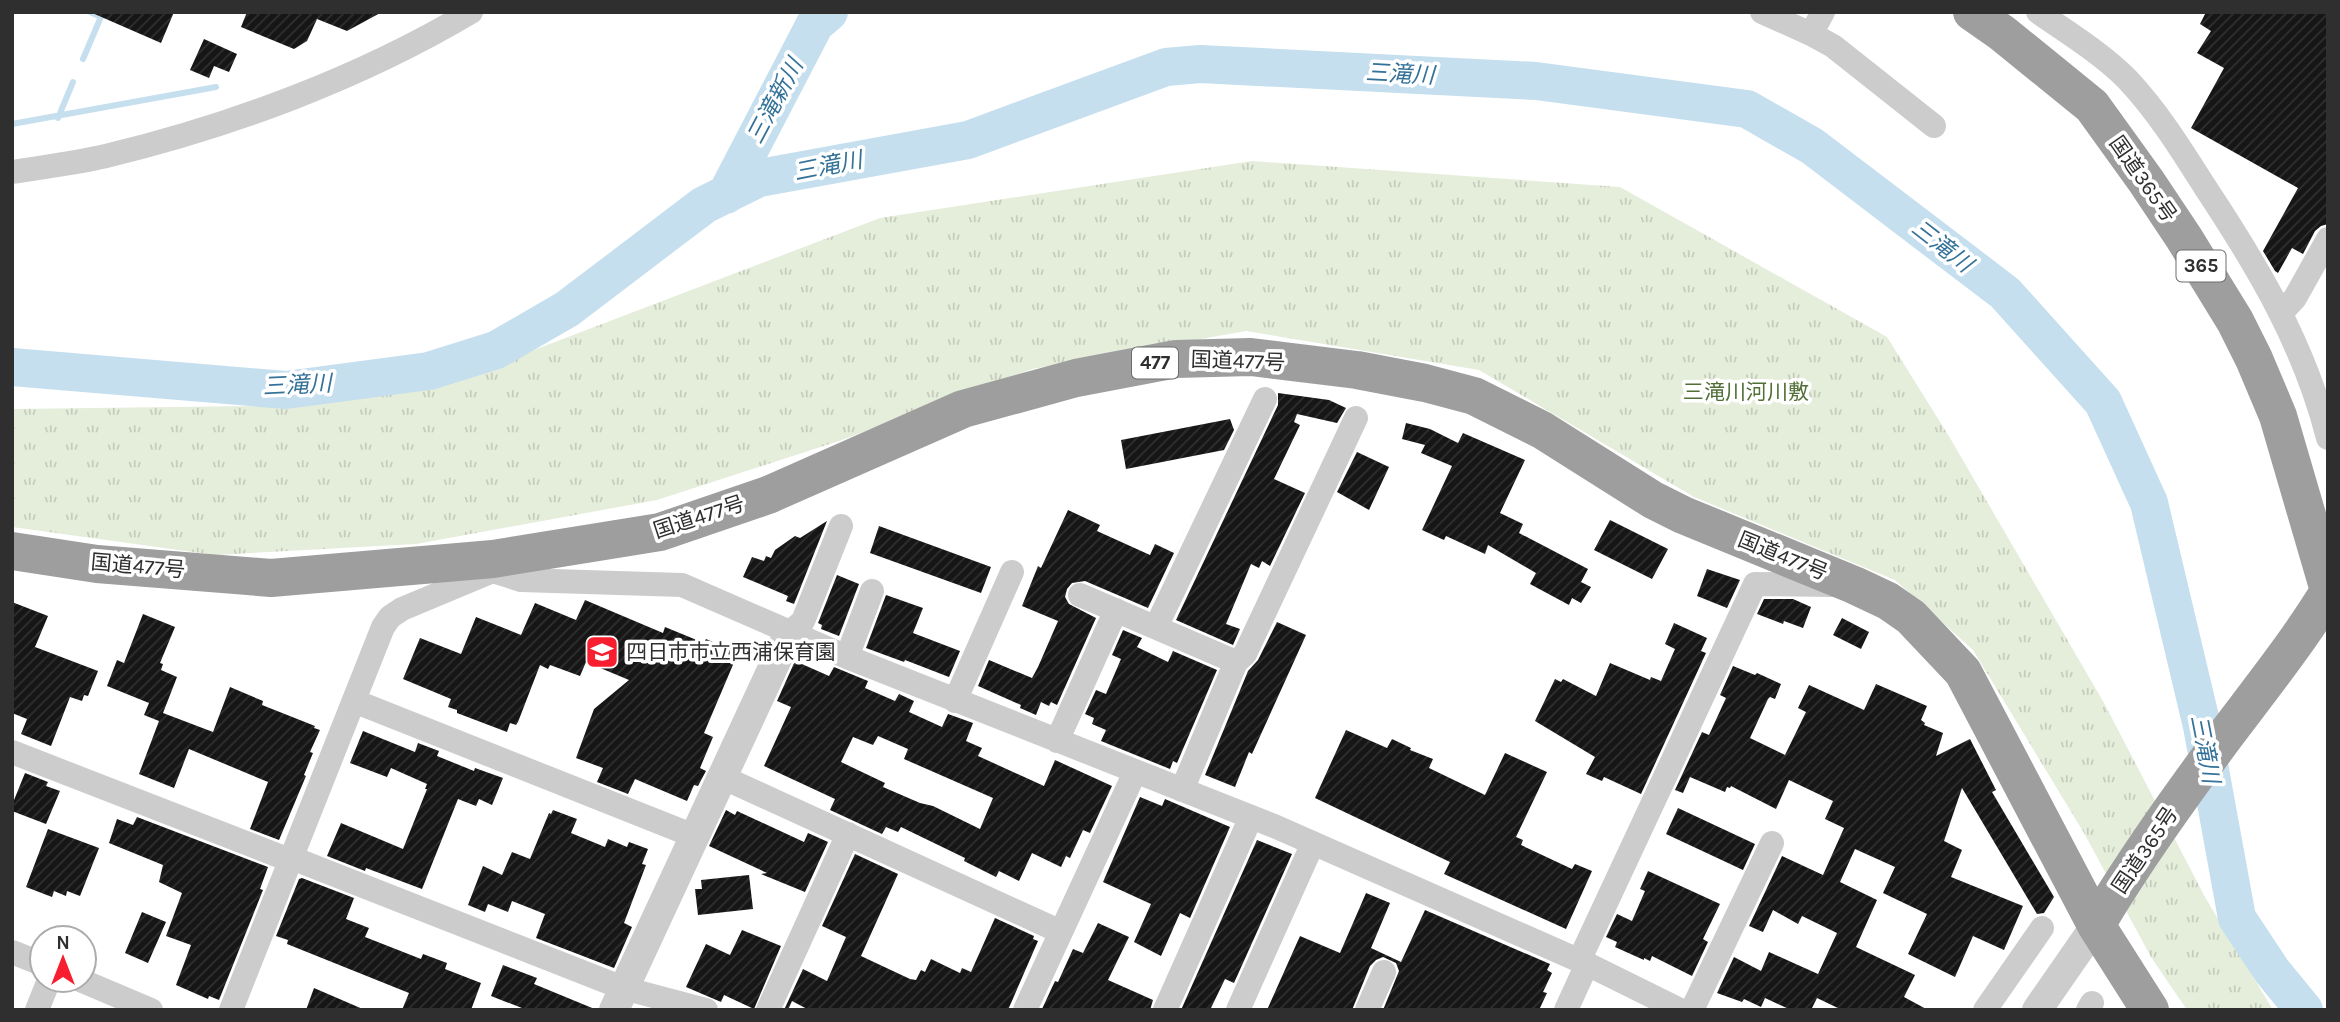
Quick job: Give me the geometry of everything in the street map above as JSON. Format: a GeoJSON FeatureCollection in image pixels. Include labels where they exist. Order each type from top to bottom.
{"type":"FeatureCollection","features":[{"type":"Feature","properties":{"kind":"highway","name":"国道365号"},"geometry":{"type":"LineString","coordinates":[[1972,12],[2092,106],[2184,238],[2235,321],[2264,382],[2278,416],[2328,587]]}},
{"type":"Feature","properties":{"kind":"highway","name":"国道477号"},"geometry":{"type":"LineString","coordinates":[[12,551],[96,564],[271,578],[493,565],[660,531],[768,495],[963,409],[1076,378],[1176,359],[1251,357],[1357,370],[1474,396],[1542,430],[1653,500],[1682,515],[1854,585],[1888,601],[1911,617],[1963,672],[2096,925]]}},
{"type":"Feature","properties":{"kind":"highway","name":"国道365号"},"geometry":{"type":"LineString","coordinates":[[2096,925],[2117,890],[2220,743],[2318,609]]}},
{"type":"Feature","properties":{"kind":"highway"},"geometry":{"type":"LineString","coordinates":[[2096,925],[2150,1010]]}},
{"type":"Feature","properties":{"kind":"street"},"geometry":{"type":"LineString","coordinates":[[12,172],[104,156],[258,111],[313,90],[471,12]]}},
{"type":"Feature","properties":{"kind":"street"},"geometry":{"type":"LineString","coordinates":[[1762,12],[1817,23],[1856,64],[1934,126]]}},
{"type":"Feature","properties":{"kind":"street"},"geometry":{"type":"LineString","coordinates":[[2038,12],[2100,55],[2125,77],[2153,109],[2252,258],[2282,312],[2318,399],[2328,438]]}},
{"type":"Feature","properties":{"kind":"street"},"geometry":{"type":"LineString","coordinates":[[2282,312],[2295,298],[2328,239]]}},
{"type":"Feature","properties":{"kind":"street"},"geometry":{"type":"LineString","coordinates":[[1156,627],[1265,399]]}},
{"type":"Feature","properties":{"kind":"street"},"geometry":{"type":"LineString","coordinates":[[1182,790],[1236,662],[1245,654],[1356,418]]}},
{"type":"Feature","properties":{"kind":"street"},"geometry":{"type":"LineString","coordinates":[[618,999],[789,633],[803,621],[841,526]]}},
{"type":"Feature","properties":{"kind":"street"},"geometry":{"type":"LineString","coordinates":[[231,1010],[383,627],[390,617],[402,609],[493,565],[521,580],[682,585],[847,657],[1313,843],[1583,963],[1679,1010]]}},
{"type":"Feature","properties":{"kind":"street"},"geometry":{"type":"LineString","coordinates":[[955,701],[1012,572]]}},
{"type":"Feature","properties":{"kind":"street"},"geometry":{"type":"LineString","coordinates":[[1566,1010],[1583,963],[1755,583],[1854,585]]}},
{"type":"Feature","properties":{"kind":"street"},"geometry":{"type":"LineString","coordinates":[[847,657],[872,591]]}},
{"type":"Feature","properties":{"kind":"street"},"geometry":{"type":"LineString","coordinates":[[1080,594],[1236,662]]}},
{"type":"Feature","properties":{"kind":"street"},"geometry":{"type":"LineString","coordinates":[[1057,741],[1116,610]]}},
{"type":"Feature","properties":{"kind":"street"},"geometry":{"type":"LineString","coordinates":[[354,701],[694,836]]}},
{"type":"Feature","properties":{"kind":"street"},"geometry":{"type":"LineString","coordinates":[[12,752],[292,860],[618,999],[706,1010]]}},
{"type":"Feature","properties":{"kind":"street"},"geometry":{"type":"LineString","coordinates":[[1025,1010],[1135,772]]}},
{"type":"Feature","properties":{"kind":"street"},"geometry":{"type":"LineString","coordinates":[[722,777],[1061,932]]}},
{"type":"Feature","properties":{"kind":"street"},"geometry":{"type":"LineString","coordinates":[[1165,1010],[1251,817]]}},
{"type":"Feature","properties":{"kind":"street"},"geometry":{"type":"LineString","coordinates":[[768,1010],[848,834]]}},
{"type":"Feature","properties":{"kind":"street"},"geometry":{"type":"LineString","coordinates":[[1238,1010],[1313,843]]}},
{"type":"Feature","properties":{"kind":"street"},"geometry":{"type":"LineString","coordinates":[[1692,1010],[1772,843]]}},
{"type":"Feature","properties":{"kind":"street"},"geometry":{"type":"LineString","coordinates":[[2037,1010],[2096,925]]}},
{"type":"Feature","properties":{"kind":"street"},"geometry":{"type":"LineString","coordinates":[[1984,1010],[2042,928]]}},
{"type":"Feature","properties":{"kind":"street"},"geometry":{"type":"LineString","coordinates":[[1367,1010],[1384,972]]}},
{"type":"Feature","properties":{"kind":"street"},"geometry":{"type":"LineString","coordinates":[[98,988],[151,1010]]}},
{"type":"Feature","properties":{"kind":"green space","name":"三滝川河川敷"},"geometry":{"type":"Polygon","coordinates":[[[1252,161],[1620,187],[1887,337],[1950,438],[2104,703],[2206,899],[2273,1010],[2187,1010],[2151,957],[2084,833],[1973,650],[1895,580],[1694,497],[1479,370],[1246,331],[1032,369],[842,440],[657,500],[416,544],[215,555],[12,527],[12,409],[256,406],[534,350],[880,218],[1252,161]]]}},
{"type":"Feature","properties":{"kind":"building"},"geometry":{"type":"Polygon","coordinates":[[[90,12],[174,12],[161,43],[90,12]]]}},
{"type":"Feature","properties":{"kind":"building"},"geometry":{"type":"Polygon","coordinates":[[[247,12],[382,12],[347,31],[317,19],[307,41],[294,49],[241,27],[247,12]]]}},
{"type":"Feature","properties":{"kind":"building"},"geometry":{"type":"Polygon","coordinates":[[[2206,12],[2328,12],[2328,224],[2315,231],[2303,254],[2292,248],[2278,273],[2263,251],[2298,188],[2191,128],[2224,68],[2197,53],[2211,31],[2200,24],[2206,12]]]}},
{"type":"Feature","properties":{"kind":"building"},"geometry":{"type":"Polygon","coordinates":[[[204,39],[237,54],[229,72],[214,66],[209,78],[190,70],[204,39]]]}},
{"type":"Feature","properties":{"kind":"building"},"geometry":{"type":"Polygon","coordinates":[[[1278,393],[1329,400],[1346,408],[1337,423],[1297,414],[1294,422],[1300,425],[1274,479],[1305,493],[1270,566],[1262,561],[1259,568],[1251,564],[1226,624],[1240,629],[1233,645],[1176,620],[1278,405],[1278,393]]]}},
{"type":"Feature","properties":{"kind":"building"},"geometry":{"type":"Polygon","coordinates":[[[1230,419],[1234,430],[1224,450],[1126,469],[1121,440],[1230,419]]]}},
{"type":"Feature","properties":{"kind":"building"},"geometry":{"type":"Polygon","coordinates":[[[1406,423],[1430,429],[1458,443],[1463,433],[1525,460],[1500,513],[1523,524],[1519,533],[1588,569],[1581,582],[1591,587],[1581,603],[1572,598],[1569,605],[1530,584],[1536,573],[1488,545],[1485,554],[1446,536],[1444,540],[1422,530],[1452,466],[1421,453],[1425,445],[1402,439],[1406,423]]]}},
{"type":"Feature","properties":{"kind":"building"},"geometry":{"type":"Polygon","coordinates":[[[1357,452],[1389,467],[1369,510],[1337,492],[1357,452]]]}},
{"type":"Feature","properties":{"kind":"building"},"geometry":{"type":"Polygon","coordinates":[[[1068,510],[1100,525],[1097,531],[1150,555],[1155,544],[1174,553],[1148,608],[1085,581],[1072,583],[1067,589],[1065,597],[1069,604],[1096,618],[1057,705],[1051,702],[1049,706],[1041,702],[1036,715],[1020,708],[1021,705],[978,686],[989,660],[1032,678],[1038,667],[1058,621],[1022,606],[1038,566],[1041,568],[1068,510]]]}},
{"type":"Feature","properties":{"kind":"building"},"geometry":{"type":"Polygon","coordinates":[[[1610,520],[1668,549],[1652,579],[1594,550],[1610,520]]]}},
{"type":"Feature","properties":{"kind":"building"},"geometry":{"type":"Polygon","coordinates":[[[827,521],[794,604],[786,601],[788,596],[743,577],[752,557],[764,561],[766,556],[771,558],[775,550],[795,536],[800,538],[827,521]]]}},
{"type":"Feature","properties":{"kind":"building"},"geometry":{"type":"Polygon","coordinates":[[[879,526],[991,567],[981,593],[870,553],[879,526]]]}},
{"type":"Feature","properties":{"kind":"building"},"geometry":{"type":"Polygon","coordinates":[[[1707,569],[1740,580],[1727,608],[1697,596],[1707,569]]]}},
{"type":"Feature","properties":{"kind":"building"},"geometry":{"type":"Polygon","coordinates":[[[837,575],[859,584],[839,636],[821,629],[822,625],[818,623],[837,575]]]}},
{"type":"Feature","properties":{"kind":"building"},"geometry":{"type":"Polygon","coordinates":[[[886,595],[923,608],[913,633],[960,651],[949,677],[866,648],[886,595]]]}},
{"type":"Feature","properties":{"kind":"building"},"geometry":{"type":"Polygon","coordinates":[[[1764,599],[1793,599],[1811,607],[1803,628],[1757,614],[1764,599]]]}},
{"type":"Feature","properties":{"kind":"building"},"geometry":{"type":"Polygon","coordinates":[[[585,600],[663,633],[665,627],[704,643],[706,639],[738,653],[704,733],[713,737],[700,768],[706,771],[698,786],[694,785],[687,801],[635,779],[628,794],[597,782],[603,768],[576,758],[594,709],[629,680],[586,662],[580,676],[550,665],[548,669],[540,665],[518,722],[516,725],[510,723],[507,732],[457,713],[457,710],[448,707],[451,699],[403,679],[420,638],[461,654],[476,617],[521,635],[535,603],[576,620],[585,600]]]}},
{"type":"Feature","properties":{"kind":"building"},"geometry":{"type":"Polygon","coordinates":[[[12,602],[48,616],[35,647],[98,671],[88,696],[84,695],[82,701],[70,697],[51,746],[21,734],[27,719],[12,713],[12,602]]]}},
{"type":"Feature","properties":{"kind":"building"},"geometry":{"type":"Polygon","coordinates":[[[143,614],[175,627],[160,663],[163,664],[161,670],[177,677],[163,713],[213,732],[230,687],[263,701],[262,705],[320,730],[310,752],[313,753],[304,775],[306,776],[279,840],[250,829],[268,782],[189,749],[174,788],[139,774],[159,721],[144,715],[149,703],[107,686],[117,660],[124,663],[143,614]]]}},
{"type":"Feature","properties":{"kind":"building"},"geometry":{"type":"Polygon","coordinates":[[[1842,618],[1869,632],[1861,649],[1833,635],[1842,618]]]}},
{"type":"Feature","properties":{"kind":"building"},"geometry":{"type":"Polygon","coordinates":[[[1277,622],[1306,635],[1252,754],[1249,752],[1235,787],[1205,775],[1248,671],[1258,660],[1277,622]]]}},
{"type":"Feature","properties":{"kind":"building"},"geometry":{"type":"Polygon","coordinates":[[[1674,623],[1707,638],[1701,651],[1706,653],[1641,794],[1604,777],[1602,781],[1586,774],[1595,757],[1535,721],[1555,679],[1561,682],[1563,679],[1596,696],[1610,663],[1650,680],[1651,677],[1661,681],[1675,649],[1665,644],[1674,623]]]}},
{"type":"Feature","properties":{"kind":"building"},"geometry":{"type":"Polygon","coordinates":[[[1123,630],[1142,638],[1137,647],[1168,662],[1173,651],[1217,670],[1177,763],[1173,761],[1170,769],[1101,741],[1106,730],[1092,724],[1094,718],[1085,714],[1096,690],[1106,694],[1121,659],[1112,655],[1123,630]]]}},
{"type":"Feature","properties":{"kind":"building"},"geometry":{"type":"Polygon","coordinates":[[[795,661],[829,676],[834,667],[868,681],[865,688],[895,701],[899,694],[914,701],[909,712],[942,727],[948,714],[973,723],[966,741],[982,748],[978,756],[1044,786],[1055,760],[1112,786],[1090,833],[1083,830],[1070,858],[1066,856],[1061,867],[1032,853],[1019,881],[999,871],[996,877],[964,861],[965,858],[901,827],[898,832],[886,827],[882,834],[830,810],[835,799],[764,766],[791,707],[777,701],[795,661]],[[878,736],[873,745],[853,737],[841,762],[885,783],[883,787],[933,806],[980,829],[993,798],[904,759],[908,749],[878,736]]]}},
{"type":"Feature","properties":{"kind":"building"},"geometry":{"type":"Polygon","coordinates":[[[1733,666],[1781,684],[1775,699],[1768,699],[1750,738],[1785,755],[1806,712],[1798,708],[1809,685],[1864,710],[1876,684],[1927,706],[1921,720],[1924,725],[1943,733],[1936,756],[1970,739],[1996,790],[1992,792],[2054,897],[2044,913],[2037,914],[1962,788],[1944,841],[1962,850],[1951,877],[2023,906],[2004,950],[1973,936],[1955,977],[1908,954],[1927,914],[1883,893],[1895,867],[1855,849],[1840,882],[1877,900],[1856,947],[1915,975],[1904,997],[1928,1010],[1842,1010],[1817,998],[1811,1010],[1791,1010],[1765,998],[1761,1007],[1744,999],[1742,1002],[1717,993],[1734,957],[1761,971],[1769,952],[1818,974],[1837,933],[1802,916],[1798,924],[1773,910],[1763,932],[1749,926],[1782,856],[1823,875],[1844,828],[1825,819],[1833,801],[1789,780],[1776,809],[1731,786],[1727,787],[1725,792],[1690,777],[1683,793],[1675,790],[1702,732],[1709,735],[1726,698],[1720,695],[1733,666]]]}},
{"type":"Feature","properties":{"kind":"building"},"geometry":{"type":"Polygon","coordinates":[[[1346,730],[1387,748],[1392,739],[1433,759],[1429,768],[1485,795],[1505,753],[1547,772],[1516,837],[1523,840],[1521,845],[1572,869],[1575,864],[1592,871],[1566,929],[1444,874],[1450,862],[1315,798],[1346,730]]]}},
{"type":"Feature","properties":{"kind":"building"},"geometry":{"type":"Polygon","coordinates":[[[363,731],[415,752],[418,743],[439,751],[437,756],[474,771],[475,768],[503,778],[492,805],[479,799],[476,806],[458,799],[422,889],[327,856],[341,823],[403,849],[427,789],[427,784],[391,768],[387,777],[350,763],[363,731]]]}},
{"type":"Feature","properties":{"kind":"building"},"geometry":{"type":"Polygon","coordinates":[[[25,773],[48,782],[46,786],[60,791],[46,824],[12,811],[25,773]]]}},
{"type":"Feature","properties":{"kind":"building"},"geometry":{"type":"Polygon","coordinates":[[[1140,797],[1162,806],[1165,799],[1230,827],[1190,918],[1180,913],[1161,956],[1134,942],[1151,904],[1103,882],[1140,797]]]}},
{"type":"Feature","properties":{"kind":"building"},"geometry":{"type":"Polygon","coordinates":[[[1678,808],[1755,844],[1743,870],[1666,834],[1678,808]]]}},
{"type":"Feature","properties":{"kind":"building"},"geometry":{"type":"Polygon","coordinates":[[[553,810],[577,819],[571,833],[605,847],[608,839],[627,847],[629,842],[648,849],[642,864],[646,865],[624,923],[632,927],[614,968],[536,938],[545,914],[512,901],[508,912],[488,904],[485,912],[468,905],[483,866],[502,875],[512,852],[530,859],[549,813],[553,810]]]}},
{"type":"Feature","properties":{"kind":"building"},"geometry":{"type":"Polygon","coordinates":[[[726,810],[735,815],[737,811],[804,842],[808,833],[828,842],[805,892],[761,874],[767,873],[709,846],[726,810]]]}},
{"type":"Feature","properties":{"kind":"building"},"geometry":{"type":"Polygon","coordinates":[[[137,817],[268,867],[260,889],[263,890],[219,1000],[209,996],[208,999],[176,985],[191,945],[166,936],[182,893],[159,882],[163,865],[109,843],[117,819],[133,825],[137,817]]]}},
{"type":"Feature","properties":{"kind":"building"},"geometry":{"type":"Polygon","coordinates":[[[48,829],[99,848],[80,896],[67,891],[66,896],[54,891],[52,897],[26,887],[48,829]]]}},
{"type":"Feature","properties":{"kind":"building"},"geometry":{"type":"Polygon","coordinates":[[[1257,840],[1292,854],[1234,983],[1225,979],[1210,1010],[1181,1010],[1257,840]]]}},
{"type":"Feature","properties":{"kind":"building"},"geometry":{"type":"Polygon","coordinates":[[[855,854],[898,874],[861,956],[910,979],[916,980],[921,970],[925,972],[931,959],[960,973],[962,968],[971,972],[995,918],[1034,936],[1033,939],[1038,941],[1008,1010],[809,1010],[792,1001],[788,1010],[784,1010],[803,969],[827,981],[846,937],[822,926],[855,854]]]}},
{"type":"Feature","properties":{"kind":"building"},"geometry":{"type":"Polygon","coordinates":[[[1648,871],[1720,904],[1703,939],[1708,942],[1692,976],[1652,956],[1650,961],[1644,960],[1615,947],[1617,942],[1606,937],[1617,914],[1632,921],[1645,891],[1640,889],[1648,871]]]}},
{"type":"Feature","properties":{"kind":"building"},"geometry":{"type":"Polygon","coordinates":[[[749,875],[753,909],[698,915],[695,889],[702,889],[701,880],[749,875]]]}},
{"type":"Feature","properties":{"kind":"building"},"geometry":{"type":"Polygon","coordinates":[[[299,879],[354,898],[346,919],[369,928],[365,937],[421,959],[423,954],[447,963],[445,969],[481,983],[471,1010],[402,1010],[409,993],[287,944],[288,940],[276,936],[299,879]]]}},
{"type":"Feature","properties":{"kind":"building"},"geometry":{"type":"Polygon","coordinates":[[[1366,893],[1390,903],[1371,948],[1401,962],[1425,910],[1550,964],[1547,970],[1552,973],[1543,992],[1547,993],[1539,1010],[1383,1010],[1399,971],[1396,963],[1383,957],[1370,966],[1352,1010],[1267,1010],[1300,936],[1340,953],[1366,893]]]}},
{"type":"Feature","properties":{"kind":"building"},"geometry":{"type":"Polygon","coordinates":[[[142,912],[166,922],[148,963],[125,953],[142,912]]]}},
{"type":"Feature","properties":{"kind":"building"},"geometry":{"type":"Polygon","coordinates":[[[1098,923],[1129,937],[1108,980],[1153,1000],[1150,1010],[1042,1009],[1073,949],[1083,953],[1098,923]]]}},
{"type":"Feature","properties":{"kind":"building"},"geometry":{"type":"Polygon","coordinates":[[[742,930],[781,946],[754,1009],[724,995],[721,1002],[686,987],[706,944],[730,955],[742,930]]]}},
{"type":"Feature","properties":{"kind":"building"},"geometry":{"type":"Polygon","coordinates":[[[503,965],[537,978],[534,984],[597,1010],[527,1010],[491,996],[503,965]]]}},
{"type":"Feature","properties":{"kind":"building"},"geometry":{"type":"Polygon","coordinates":[[[314,988],[365,1010],[306,1010],[314,988]]]}},
{"type":"Feature","properties":{"kind":"waterway"},"geometry":{"type":"LineString","coordinates":[[90,12],[101,17]]}},
{"type":"Feature","properties":{"kind":"waterway"},"geometry":{"type":"LineString","coordinates":[[83,59],[103,12]]}},
{"type":"Feature","properties":{"kind":"waterway","name":"三滝新川"},"geometry":{"type":"LineString","coordinates":[[726,195],[815,24],[829,12]]}},
{"type":"Feature","properties":{"kind":"waterway","name":"三滝川"},"geometry":{"type":"LineString","coordinates":[[12,367],[286,390],[429,371],[496,350],[567,309],[704,205],[759,178],[968,140],[1166,67],[1200,64],[1536,81],[1747,109],[1812,146],[2005,293],[2103,402],[2149,503],[2202,726],[2237,918],[2272,971],[2304,1010]]}},
{"type":"Feature","properties":{"kind":"waterway"},"geometry":{"type":"LineString","coordinates":[[58,118],[73,82]]}},
{"type":"Feature","properties":{"kind":"waterway"},"geometry":{"type":"LineString","coordinates":[[12,124],[216,87]]}},
{"type":"Feature","properties":{"kind":"place","name":"四日市市立西浦保育園"},"geometry":{"type":"Point","coordinates":[602,652]}}]}
